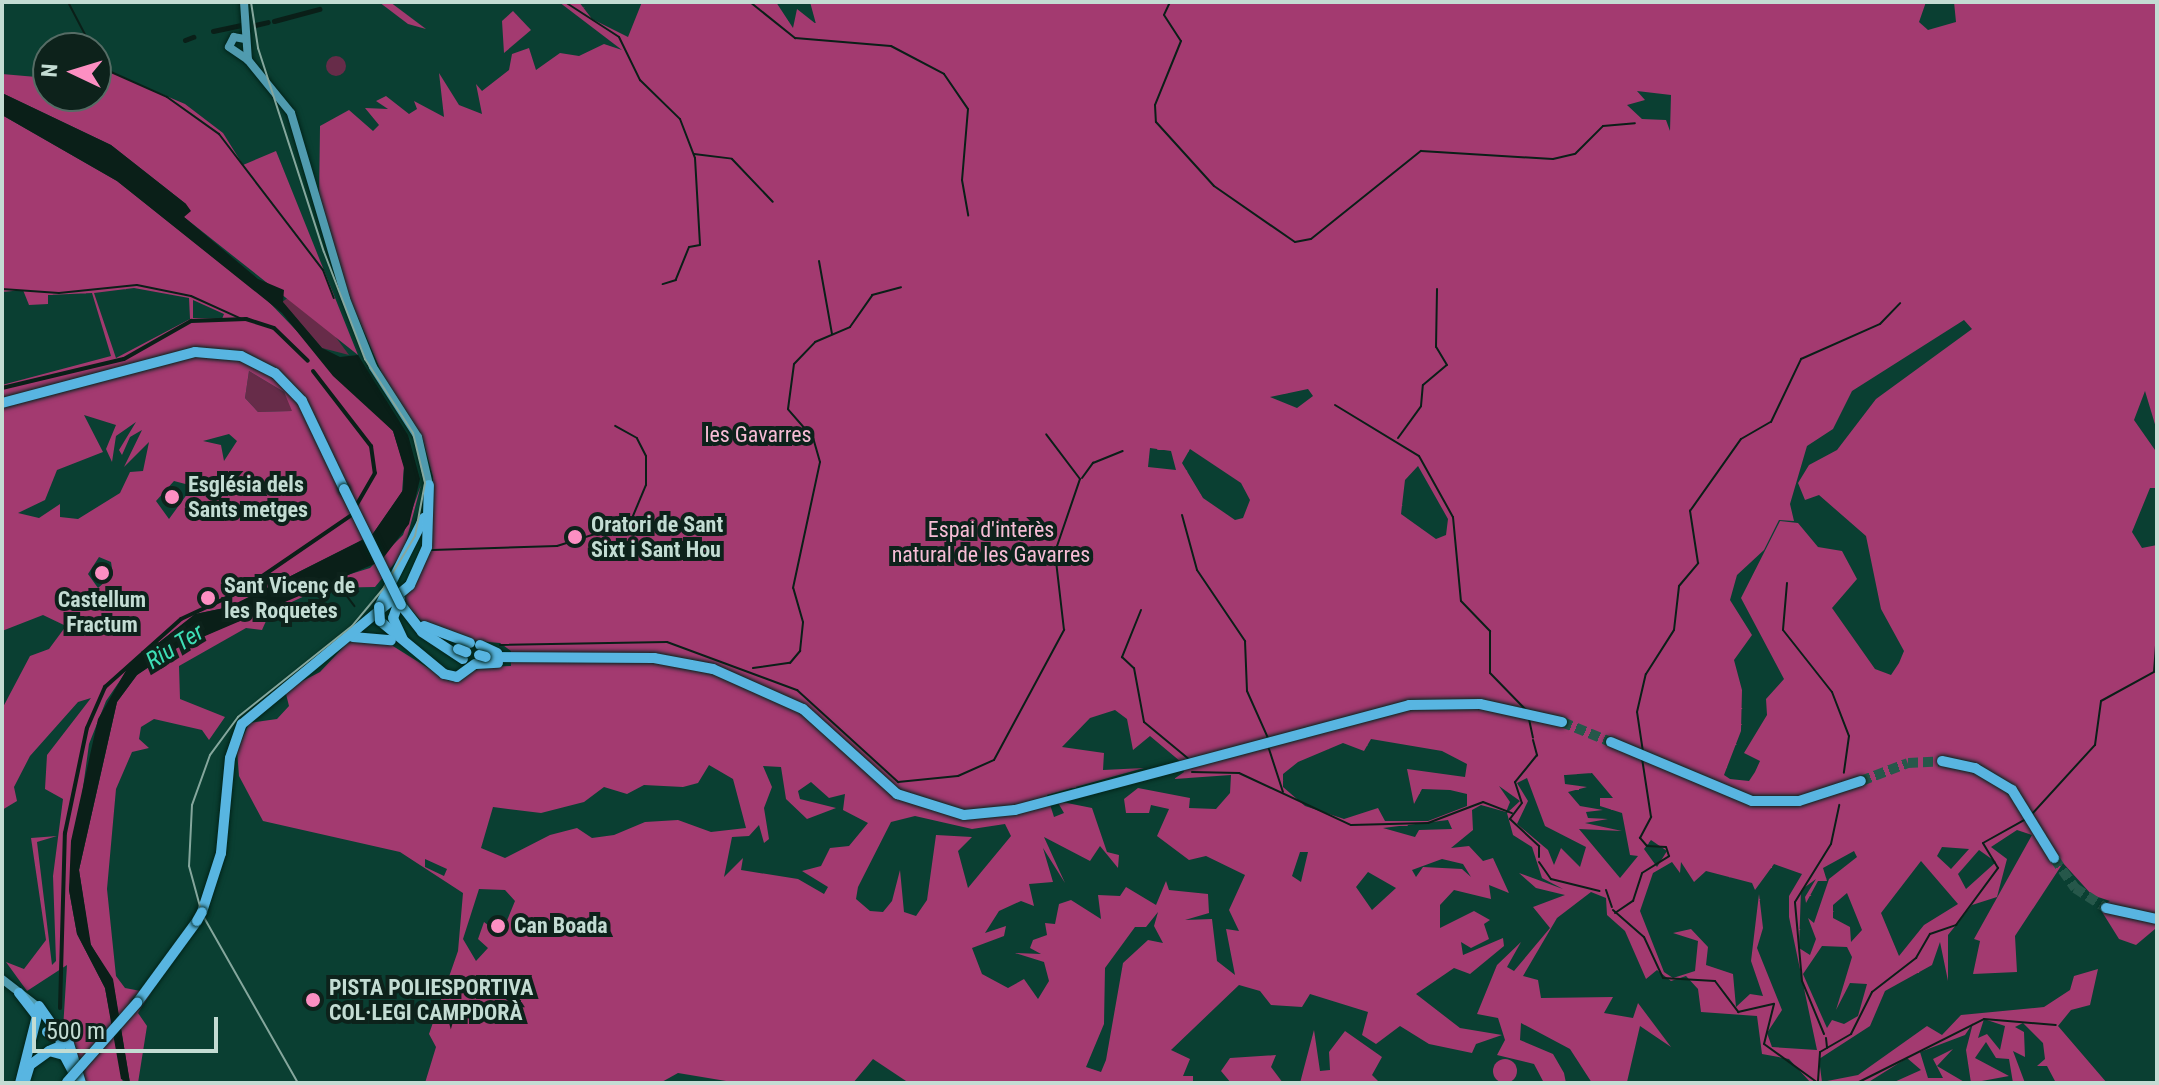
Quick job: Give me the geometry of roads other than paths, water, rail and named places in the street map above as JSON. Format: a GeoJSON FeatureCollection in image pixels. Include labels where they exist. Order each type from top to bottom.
{"type":"FeatureCollection","features":[{"type":"Feature","properties":{"kind":"highway"},"geometry":{"type":"LineString","coordinates":[[2,403],[179,355],[241,356],[275,373],[302,401],[402,607],[472,655],[688,663]]}},
{"type":"Feature","properties":{"kind":"highway"},"geometry":{"type":"LineString","coordinates":[[424,660],[380,621],[379,607],[419,537],[429,485]]}},
{"type":"Feature","properties":{"kind":"highway"},"geometry":{"type":"LineString","coordinates":[[66,1082],[137,1003],[197,921],[221,853],[239,729],[258,704],[332,648],[402,607],[428,540],[429,485]]}},
{"type":"Feature","properties":{"kind":"highway"},"geometry":{"type":"LineString","coordinates":[[398,576],[407,568],[413,574],[402,607]]}},
{"type":"Feature","properties":{"kind":"highway"},"geometry":{"type":"LineString","coordinates":[[415,578],[393,622],[424,660]]}},
{"type":"Feature","properties":{"kind":"highway"},"geometry":{"type":"LineString","coordinates":[[332,648],[373,634],[461,675],[472,655]]}},
{"type":"Feature","properties":{"kind":"highway"},"geometry":{"type":"LineString","coordinates":[[472,655],[654,658],[688,663],[784,697],[897,794],[964,815],[1015,810],[1378,710],[1434,703],[1501,707],[1558,720]]}},
{"type":"Feature","properties":{"kind":"highway"},"geometry":{"type":"LineString","coordinates":[[1615,744],[1675,771],[1770,803],[1810,799],[1861,781]]}},
{"type":"Feature","properties":{"kind":"highway"},"geometry":{"type":"LineString","coordinates":[[1942,761],[1975,768],[2012,790],[2052,854]]}},
{"type":"Feature","properties":{"kind":"highway"},"geometry":{"type":"LineString","coordinates":[[2106,908],[2157,919]]}},
{"type":"Feature","properties":{"kind":"highway"},"geometry":{"type":"LineString","coordinates":[[19,993],[37,1016],[22,1083]]}},
{"type":"Feature","properties":{"kind":"highway"},"geometry":{"type":"LineString","coordinates":[[39,1006],[64,1038],[79,1083]]}},
{"type":"Feature","properties":{"kind":"highway"},"geometry":{"type":"LineString","coordinates":[[22,1083],[29,1054],[47,1032],[64,1038]]}},
{"type":"Feature","properties":{"kind":"highway"},"geometry":{"type":"LineString","coordinates":[[22,1083],[30,1065],[64,1038]]}},
{"type":"Feature","properties":{"kind":"highway"},"geometry":{"type":"LineString","coordinates":[[49,1051],[64,1055],[73,1072]]}},
{"type":"Feature","properties":{"kind":"main road"},"geometry":{"type":"LineString","coordinates":[[243,52],[244,2]]}},
{"type":"Feature","properties":{"kind":"main road"},"geometry":{"type":"LineString","coordinates":[[242,34],[229,44],[243,52],[293,117],[346,299],[373,367],[418,437],[429,485]]}},
{"type":"Feature","properties":{"kind":"main road"},"geometry":{"type":"LineString","coordinates":[[2,980],[64,1038],[79,1083]]}},
{"type":"Feature","properties":{"kind":"main road"},"geometry":{"type":"LineString","coordinates":[[2,980],[39,1006],[79,1083]]}},
{"type":"Feature","properties":{"kind":"water","name":"Riu Ter"},"geometry":{"type":"Polygon","coordinates":[[[2,93],[32,107],[32,112],[42,112],[111,145],[186,204],[191,211],[184,217],[258,279],[284,290],[283,302],[322,348],[340,357],[358,355],[408,435],[420,479],[409,524],[381,561],[177,648],[137,675],[117,702],[79,870],[91,945],[113,979],[130,1083],[121,1079],[105,988],[77,934],[69,890],[71,841],[98,719],[128,667],[195,614],[229,607],[372,535],[403,490],[404,468],[393,431],[333,376],[282,313],[117,181],[2,115],[2,93]]]}},
{"type":"Feature","properties":{"kind":"waterway"},"geometry":{"type":"LineString","coordinates":[[68,2],[84,32]]}},
{"type":"Feature","properties":{"kind":"waterway"},"geometry":{"type":"LineString","coordinates":[[565,2],[619,37],[640,80],[680,119],[695,158],[700,245],[689,247],[676,280],[663,284]]}},
{"type":"Feature","properties":{"kind":"waterway"},"geometry":{"type":"LineString","coordinates":[[750,2],[795,38],[891,46],[944,74],[968,109],[962,180],[968,215]]}},
{"type":"Feature","properties":{"kind":"waterway"},"geometry":{"type":"LineString","coordinates":[[1170,2],[1164,15],[1181,41],[1155,105],[1156,122],[1214,186],[1295,242],[1311,239],[1421,151],[1553,159],[1575,154]]}},
{"type":"Feature","properties":{"kind":"waterway"},"geometry":{"type":"LineString","coordinates":[[274,21],[319,9]]}},
{"type":"Feature","properties":{"kind":"waterway"},"geometry":{"type":"LineString","coordinates":[[255,25],[268,22]]}},
{"type":"Feature","properties":{"kind":"waterway"},"geometry":{"type":"LineString","coordinates":[[213,31],[241,25]]}},
{"type":"Feature","properties":{"kind":"waterway"},"geometry":{"type":"LineString","coordinates":[[185,40],[193,37]]}},
{"type":"Feature","properties":{"kind":"waterway"},"geometry":{"type":"LineString","coordinates":[[112,72],[167,97],[219,134],[323,270],[334,298]]}},
{"type":"Feature","properties":{"kind":"waterway"},"geometry":{"type":"LineString","coordinates":[[1576,153],[1603,126],[1635,123]]}},
{"type":"Feature","properties":{"kind":"waterway"},"geometry":{"type":"LineString","coordinates":[[694,154],[732,159],[773,202]]}},
{"type":"Feature","properties":{"kind":"waterway"},"geometry":{"type":"LineString","coordinates":[[819,261],[832,334]]}},
{"type":"Feature","properties":{"kind":"waterway"},"geometry":{"type":"LineString","coordinates":[[2,289],[59,293],[137,285],[191,296],[242,319]]}},
{"type":"Feature","properties":{"kind":"waterway"},"geometry":{"type":"LineString","coordinates":[[753,668],[790,663],[800,651],[803,622],[793,588],[820,462],[813,438],[788,409],[794,364],[815,342],[850,327],[872,295],[901,287]]}},
{"type":"Feature","properties":{"kind":"waterway"},"geometry":{"type":"LineString","coordinates":[[1398,438],[1421,406],[1423,385],[1447,365],[1436,347],[1437,289]]}},
{"type":"Feature","properties":{"kind":"waterway"},"geometry":{"type":"LineString","coordinates":[[1643,752],[1637,712],[1646,674],[1674,630],[1679,586],[1698,563],[1690,511],[1741,439],[1771,422],[1801,359],[1880,324],[1900,303]]}},
{"type":"Feature","properties":{"kind":"waterway"},"geometry":{"type":"LineString","coordinates":[[2,388],[124,359],[191,321],[246,319],[274,328],[308,361]]}},
{"type":"Feature","properties":{"kind":"waterway"},"geometry":{"type":"LineString","coordinates":[[313,371],[371,446],[375,473],[355,507]]}},
{"type":"Feature","properties":{"kind":"waterway"},"geometry":{"type":"LineString","coordinates":[[1335,405],[1419,456],[1453,517],[1461,601],[1490,631],[1490,673],[1526,710]]}},
{"type":"Feature","properties":{"kind":"waterway"},"geometry":{"type":"LineString","coordinates":[[432,550],[557,546],[630,523],[646,485],[646,456],[637,438],[615,426]]}},
{"type":"Feature","properties":{"kind":"waterway"},"geometry":{"type":"LineString","coordinates":[[500,645],[667,642],[797,690],[898,782],[958,776],[994,760],[1064,630],[1055,552],[1080,479],[1046,434]]}},
{"type":"Feature","properties":{"kind":"waterway"},"geometry":{"type":"LineString","coordinates":[[1082,478],[1093,463],[1123,451]]}},
{"type":"Feature","properties":{"kind":"waterway","name":"Riu Ter"},"geometry":{"type":"LineString","coordinates":[[60,1008],[65,833],[87,728],[105,687],[181,619],[239,592],[353,514]]}},
{"type":"Feature","properties":{"kind":"waterway"},"geometry":{"type":"LineString","coordinates":[[1182,515],[1197,570],[1245,641],[1247,691],[1268,738]]}},
{"type":"Feature","properties":{"kind":"waterway"},"geometry":{"type":"LineString","coordinates":[[334,579],[354,606]]}},
{"type":"Feature","properties":{"kind":"waterway"},"geometry":{"type":"LineString","coordinates":[[1787,583],[1783,630],[1832,692],[1849,736],[1844,773]]}},
{"type":"Feature","properties":{"kind":"waterway"},"geometry":{"type":"LineString","coordinates":[[1141,610],[1122,657],[1134,668],[1144,722],[1190,760]]}},
{"type":"Feature","properties":{"kind":"waterway"},"geometry":{"type":"LineString","coordinates":[[2031,815],[2095,745],[2101,701],[2154,672],[2157,632]]}},
{"type":"Feature","properties":{"kind":"waterway"},"geometry":{"type":"LineString","coordinates":[[1529,719],[1533,738]]}},
{"type":"Feature","properties":{"kind":"waterway"},"geometry":{"type":"LineString","coordinates":[[1533,740],[1537,755],[1515,782],[1522,803],[1510,819],[1539,846],[1539,857]]}},
{"type":"Feature","properties":{"kind":"waterway"},"geometry":{"type":"LineString","coordinates":[[1269,749],[1283,792]]}},
{"type":"Feature","properties":{"kind":"waterway"},"geometry":{"type":"LineString","coordinates":[[1615,913],[1633,901],[1642,873],[1669,856],[1666,847],[1647,846],[1640,838],[1651,817],[1642,758]]}},
{"type":"Feature","properties":{"kind":"waterway"},"geometry":{"type":"LineString","coordinates":[[1192,772],[1239,773],[1351,825],[1428,823],[1483,802],[1512,813]]}},
{"type":"Feature","properties":{"kind":"waterway"},"geometry":{"type":"LineString","coordinates":[[1824,1034],[1802,981],[1795,902],[1831,844],[1839,805]]}},
{"type":"Feature","properties":{"kind":"waterway"},"geometry":{"type":"LineString","coordinates":[[1818,1081],[1820,1052],[1851,1034],[1872,992],[1916,958],[1930,934],[1956,925],[1998,868],[1983,843],[2026,819]]}},
{"type":"Feature","properties":{"kind":"waterway"},"geometry":{"type":"LineString","coordinates":[[1539,862],[1551,879],[1600,891]]}},
{"type":"Feature","properties":{"kind":"waterway"},"geometry":{"type":"LineString","coordinates":[[1606,890],[1612,907]]}},
{"type":"Feature","properties":{"kind":"waterway"},"geometry":{"type":"LineString","coordinates":[[1613,910],[1644,937],[1663,978],[1715,981],[1738,1012],[1774,1004],[1764,1044],[1818,1083]]}},
{"type":"Feature","properties":{"kind":"waterway"},"geometry":{"type":"LineString","coordinates":[[1836,1083],[1857,1083],[1984,1019],[2056,1025]]}},
{"type":"Feature","properties":{"kind":"waterway"},"geometry":{"type":"LineString","coordinates":[[1826,1038],[1827,1048]]}},
{"type":"Feature","properties":{"kind":"tunnel"},"geometry":{"type":"LineString","coordinates":[[1562,722],[1611,742]]}},
{"type":"Feature","properties":{"kind":"tunnel"},"geometry":{"type":"LineString","coordinates":[[1861,781],[1908,763],[1942,761]]}},
{"type":"Feature","properties":{"kind":"tunnel"},"geometry":{"type":"LineString","coordinates":[[2054,858],[2075,888],[2106,908]]}},
{"type":"Feature","properties":{"kind":"railway"},"geometry":{"type":"LineString","coordinates":[[251,2],[258,48],[324,252],[365,359],[413,433],[425,483],[415,536],[383,589],[352,626],[238,717],[210,755],[192,805],[189,866],[202,914],[298,1083]]}},
{"type":"Feature","properties":{"kind":"place","name":"Església dels Sants metges"},"geometry":{"type":"Point","coordinates":[172,497]}},
{"type":"Feature","properties":{"kind":"place","name":"Oratori de Sant Sixt i Sant Hou"},"geometry":{"type":"Point","coordinates":[575,537]}},
{"type":"Feature","properties":{"kind":"place","name":"Castellum Fractum"},"geometry":{"type":"Point","coordinates":[102,573]}},
{"type":"Feature","properties":{"kind":"place","name":"Sant Vicenç de les Roquetes"},"geometry":{"type":"Point","coordinates":[208,598]}},
{"type":"Feature","properties":{"kind":"place","name":"Can Boada"},"geometry":{"type":"Point","coordinates":[498,926]}},
{"type":"Feature","properties":{"kind":"place","name":"PISTA POLIESPORTIVA COL·LEGI CAMPDORÀ"},"geometry":{"type":"Point","coordinates":[313,1000]}},
{"type":"Feature","properties":{"kind":"park label","name":"les Gavarres"},"geometry":{"type":"Point","coordinates":[758,435]}},
{"type":"Feature","properties":{"kind":"park label","name":"Espai d'interès natural de les Gavarres"},"geometry":{"type":"Point","coordinates":[991,542]}}]}
